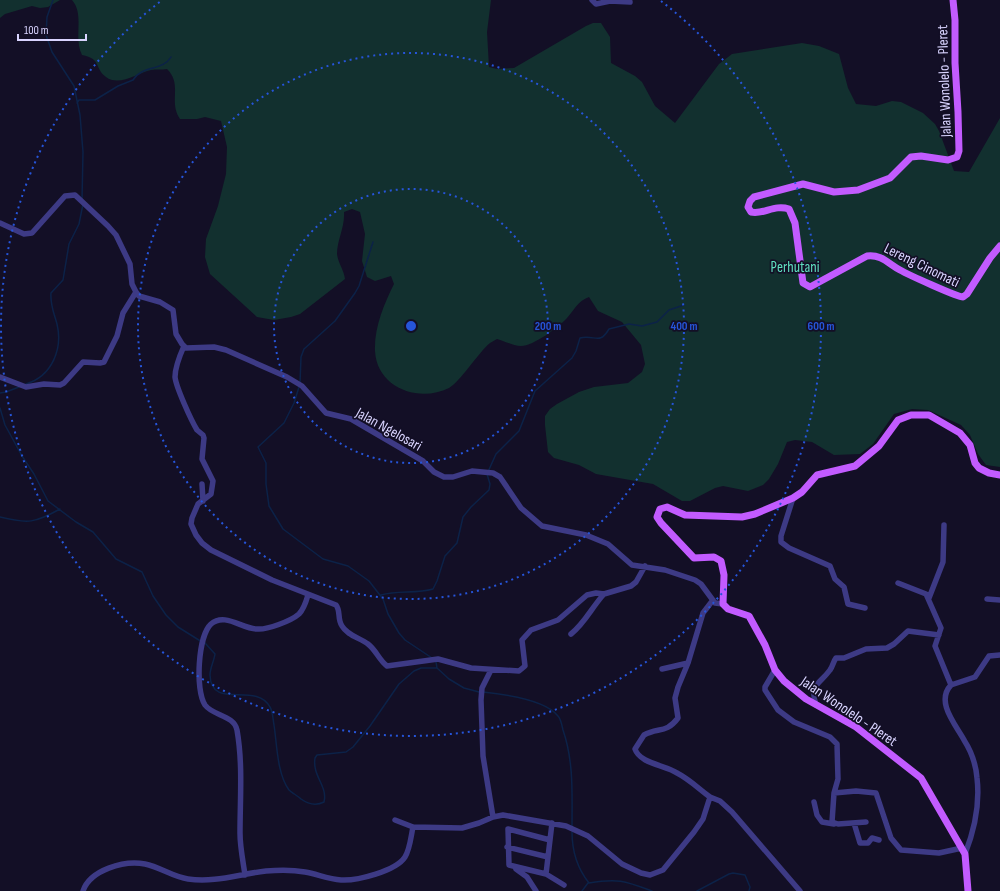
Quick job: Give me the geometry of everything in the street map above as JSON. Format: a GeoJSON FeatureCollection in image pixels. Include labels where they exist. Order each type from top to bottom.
{"type":"FeatureCollection","features":[{"type":"Feature","properties":{"kind":"main road","name":"Jalan Wonolelo - Pleret"},"geometry":{"type":"LineString","coordinates":[[953,0],[955,20],[955,71],[959,151],[954,159]]}},
{"type":"Feature","properties":{"kind":"main road","name":"Lereng Cinomati"},"geometry":{"type":"LineString","coordinates":[[954,159],[948,160],[915,156],[907,160],[890,178],[858,190],[834,192],[802,184],[754,197],[750,201],[748,207],[751,212],[777,207],[789,209],[795,223],[803,283],[810,287],[867,256],[872,255],[878,256],[902,271],[963,297],[967,294],[993,253],[1000,246]]}},
{"type":"Feature","properties":{"kind":"main road"},"geometry":{"type":"LineString","coordinates":[[723,604],[724,574],[720,561],[714,556],[697,559],[692,556],[657,519],[659,511],[667,507],[685,515],[742,517],[755,514],[793,498],[802,492],[817,475],[824,472],[855,466],[879,446],[898,420],[911,415],[929,415],[960,432],[970,445],[979,468],[989,473],[1000,474]]}},
{"type":"Feature","properties":{"kind":"main road","name":"Jalan Wonolelo - Pleret"},"geometry":{"type":"LineString","coordinates":[[723,604],[728,609],[749,616],[765,645],[775,670],[784,681],[816,705],[856,728],[921,778],[964,851],[968,866],[968,891]]}},
{"type":"Feature","properties":{"kind":"street"},"geometry":{"type":"LineString","coordinates":[[592,0],[596,4],[610,1],[630,2]]}},
{"type":"Feature","properties":{"kind":"street"},"geometry":{"type":"LineString","coordinates":[[0,223],[24,234],[32,233],[66,196],[72,194],[78,197],[116,235],[130,264],[132,284],[136,292],[139,296],[160,302],[173,310],[176,334],[184,346],[176,372],[177,385],[197,430],[203,435],[202,459],[213,481],[211,494],[194,510],[192,524],[196,535],[202,543],[211,550],[308,595],[336,605],[339,612],[339,621],[345,630],[369,645],[381,661],[387,666],[438,659],[471,668],[516,672],[523,669],[526,661],[522,643],[523,637],[531,630],[558,620],[588,595],[596,593],[604,594],[631,586],[636,582],[645,566]]}},
{"type":"Feature","properties":{"kind":"street"},"geometry":{"type":"LineString","coordinates":[[0,377],[21,386],[62,384],[83,362],[104,362],[118,336],[123,313],[136,292]]}},
{"type":"Feature","properties":{"kind":"street","name":"Jalan Ngelosari"},"geometry":{"type":"LineString","coordinates":[[184,346],[189,348],[214,347],[226,350],[300,385],[326,413],[351,420],[361,425],[423,461],[439,475],[449,478],[472,471],[485,471],[493,473],[500,477],[521,508],[542,526],[586,535],[615,548],[627,562],[665,570],[695,580],[701,584],[713,600]]}},
{"type":"Feature","properties":{"kind":"street"},"geometry":{"type":"LineString","coordinates":[[202,484],[203,501]]}},
{"type":"Feature","properties":{"kind":"street"},"geometry":{"type":"LineString","coordinates":[[793,498],[781,536],[781,542],[789,548],[830,566],[835,578],[844,587],[848,604],[865,608]]}},
{"type":"Feature","properties":{"kind":"street"},"geometry":{"type":"LineString","coordinates":[[929,598],[943,562],[944,525]]}},
{"type":"Feature","properties":{"kind":"street"},"geometry":{"type":"LineString","coordinates":[[898,584],[924,593],[929,598],[940,624],[939,635],[935,646],[951,685]]}},
{"type":"Feature","properties":{"kind":"street"},"geometry":{"type":"LineString","coordinates":[[571,634],[581,626],[592,607],[604,594]]}},
{"type":"Feature","properties":{"kind":"street"},"geometry":{"type":"LineString","coordinates":[[245,875],[240,835],[241,781],[236,728],[231,721],[211,711],[202,699],[199,687],[204,636],[207,628],[213,622],[221,620],[231,620],[256,630],[279,624],[299,614],[305,606],[308,595]]}},
{"type":"Feature","properties":{"kind":"street"},"geometry":{"type":"LineString","coordinates":[[987,599],[1000,600]]}},
{"type":"Feature","properties":{"kind":"street"},"geometry":{"type":"LineString","coordinates":[[723,604],[718,604],[713,600],[703,613],[676,698],[678,718],[673,725],[665,730],[648,732],[644,735],[635,749],[642,757],[677,772],[710,797],[720,801],[732,812],[800,891]]}},
{"type":"Feature","properties":{"kind":"street"},"geometry":{"type":"LineString","coordinates":[[816,705],[814,697],[815,687],[819,679],[830,670],[836,658],[844,658],[866,649],[887,648],[894,644],[908,631],[939,635]]}},
{"type":"Feature","properties":{"kind":"street"},"geometry":{"type":"LineString","coordinates":[[834,793],[856,791],[876,793],[891,838],[901,850],[935,853],[964,851],[972,836],[977,801],[977,778],[974,761],[965,741],[946,708],[946,694],[951,685],[975,677],[989,656],[1000,655]]}},
{"type":"Feature","properties":{"kind":"street"},"geometry":{"type":"LineString","coordinates":[[662,669],[688,663]]}},
{"type":"Feature","properties":{"kind":"street"},"geometry":{"type":"LineString","coordinates":[[491,670],[482,688],[481,700],[483,756],[493,816]]}},
{"type":"Feature","properties":{"kind":"street"},"geometry":{"type":"LineString","coordinates":[[775,670],[765,686],[765,690],[778,710],[794,722],[830,737],[837,744],[838,779],[834,793],[831,819],[834,824]]}},
{"type":"Feature","properties":{"kind":"street"},"geometry":{"type":"LineString","coordinates":[[395,820],[413,827],[462,828],[479,823],[493,816],[512,816],[552,823],[566,826],[588,836],[622,864],[641,873],[656,873],[663,870],[703,819],[710,797]]}},
{"type":"Feature","properties":{"kind":"street"},"geometry":{"type":"LineString","coordinates":[[814,802],[817,815],[822,822],[834,824],[866,822]]}},
{"type":"Feature","properties":{"kind":"street"},"geometry":{"type":"LineString","coordinates":[[546,874],[552,823]]}},
{"type":"Feature","properties":{"kind":"street"},"geometry":{"type":"LineString","coordinates":[[854,823],[860,842],[868,843],[872,838],[879,840]]}},
{"type":"Feature","properties":{"kind":"street"},"geometry":{"type":"LineString","coordinates":[[83,891],[94,875],[117,865],[131,864],[143,864],[187,879],[211,880],[266,871],[305,872],[320,877],[343,880],[379,873],[395,866],[405,857],[413,827]]}},
{"type":"Feature","properties":{"kind":"street"},"geometry":{"type":"LineString","coordinates":[[536,891],[526,877],[509,864],[507,847],[508,830],[550,840]]}},
{"type":"Feature","properties":{"kind":"street"},"geometry":{"type":"LineString","coordinates":[[507,847],[548,857]]}},
{"type":"Feature","properties":{"kind":"street"},"geometry":{"type":"LineString","coordinates":[[514,867],[546,874],[564,885]]}},
{"type":"Feature","properties":{"kind":"green space"},"geometry":{"type":"Polygon","coordinates":[[[0,0],[60,0],[48,7],[40,8],[32,6],[5,14],[0,18],[0,0]]]}},
{"type":"Feature","properties":{"kind":"green space","name":"Perhutani"},"geometry":{"type":"Polygon","coordinates":[[[72,0],[491,0],[487,32],[489,67],[497,69],[514,68],[586,26],[593,23],[601,23],[610,37],[611,63],[635,76],[642,82],[655,106],[675,123],[719,64],[732,54],[802,43],[819,46],[839,54],[848,88],[856,104],[876,106],[892,101],[901,102],[923,113],[935,124],[954,171],[969,172],[1000,118],[1000,467],[986,465],[978,454],[970,435],[961,425],[928,410],[912,409],[894,414],[873,444],[860,454],[834,455],[812,442],[795,440],[787,442],[778,464],[769,479],[763,485],[748,491],[723,486],[715,488],[690,501],[682,501],[653,484],[596,474],[579,465],[554,458],[548,452],[545,425],[545,416],[550,409],[579,392],[594,387],[628,383],[642,372],[645,364],[641,345],[622,322],[598,311],[589,297],[579,303],[567,318],[558,326],[532,343],[518,346],[497,339],[490,343],[458,380],[449,388],[425,394],[413,393],[402,389],[391,383],[383,374],[378,364],[375,351],[378,325],[383,308],[394,284],[391,276],[375,281],[367,277],[362,261],[365,234],[360,212],[352,209],[344,212],[337,249],[337,254],[345,279],[300,314],[274,320],[257,317],[210,274],[205,257],[206,239],[218,206],[226,174],[227,147],[221,121],[205,117],[197,119],[180,119],[175,106],[174,81],[172,75],[167,69],[151,70],[117,81],[111,80],[102,74],[95,61],[82,55],[78,41],[78,12],[72,0]]]}},
{"type":"Feature","properties":{"kind":"waterway"},"geometry":{"type":"LineString","coordinates":[[53,0],[47,17],[46,35],[52,52],[74,86],[80,115],[83,152],[82,200]]}},
{"type":"Feature","properties":{"kind":"waterway"},"geometry":{"type":"LineString","coordinates":[[77,103],[79,100],[95,100],[118,86],[133,80],[142,72],[163,64],[171,57]]}},
{"type":"Feature","properties":{"kind":"waterway"},"geometry":{"type":"LineString","coordinates":[[26,384],[43,375],[54,360],[57,352],[58,333],[51,293],[63,280],[69,244],[79,224],[83,204]]}},
{"type":"Feature","properties":{"kind":"waterway"},"geometry":{"type":"LineString","coordinates":[[300,383],[301,357],[304,349],[335,321],[355,293],[359,286],[373,242]]}},
{"type":"Feature","properties":{"kind":"waterway"},"geometry":{"type":"LineString","coordinates":[[381,595],[433,589],[445,556],[457,543],[463,517],[489,490],[490,484],[487,474],[496,454],[519,431],[535,391],[572,358],[580,338],[599,338],[602,337],[609,329],[629,324],[642,326],[657,322],[669,310],[684,305]]}},
{"type":"Feature","properties":{"kind":"waterway"},"geometry":{"type":"LineString","coordinates":[[0,393],[19,387]]}},
{"type":"Feature","properties":{"kind":"waterway"},"geometry":{"type":"LineString","coordinates":[[299,387],[294,403],[284,423],[258,447],[266,463],[266,484],[269,506],[283,529],[323,559],[348,566],[369,581],[383,599],[388,614],[399,633],[405,640],[432,658]]}},
{"type":"Feature","properties":{"kind":"waterway"},"geometry":{"type":"LineString","coordinates":[[0,408],[5,425],[48,501],[76,522],[93,532],[116,559],[142,572],[153,596],[166,615],[178,627],[202,642]]}},
{"type":"Feature","properties":{"kind":"waterway"},"geometry":{"type":"LineString","coordinates":[[0,517],[18,521],[31,521],[37,520],[60,509]]}},
{"type":"Feature","properties":{"kind":"waterway"},"geometry":{"type":"LineString","coordinates":[[205,643],[215,654],[210,675],[212,686],[218,692],[255,696],[263,700],[270,707],[273,716],[280,767],[285,783],[289,790],[304,801],[312,804],[324,802],[325,796],[316,770],[315,758],[317,755],[346,752],[353,747],[370,726],[399,684],[414,671],[421,668],[437,668]]}},
{"type":"Feature","properties":{"kind":"waterway"},"geometry":{"type":"LineString","coordinates":[[436,662],[437,668],[449,679],[464,688],[479,692]]}},
{"type":"Feature","properties":{"kind":"waterway"},"geometry":{"type":"LineString","coordinates":[[483,692],[512,696],[534,702],[552,710],[559,717],[567,742],[571,766],[572,828]]}},
{"type":"Feature","properties":{"kind":"waterway"},"geometry":{"type":"LineString","coordinates":[[572,832],[576,859],[581,871],[589,883],[621,881],[652,891]]}},
{"type":"Feature","properties":{"kind":"waterway"},"geometry":{"type":"LineString","coordinates":[[697,891],[733,873],[745,875],[750,887],[749,891]]}},
{"type":"Feature","properties":{"kind":"waterway"},"geometry":{"type":"LineString","coordinates":[[582,891],[588,883]]}}]}
